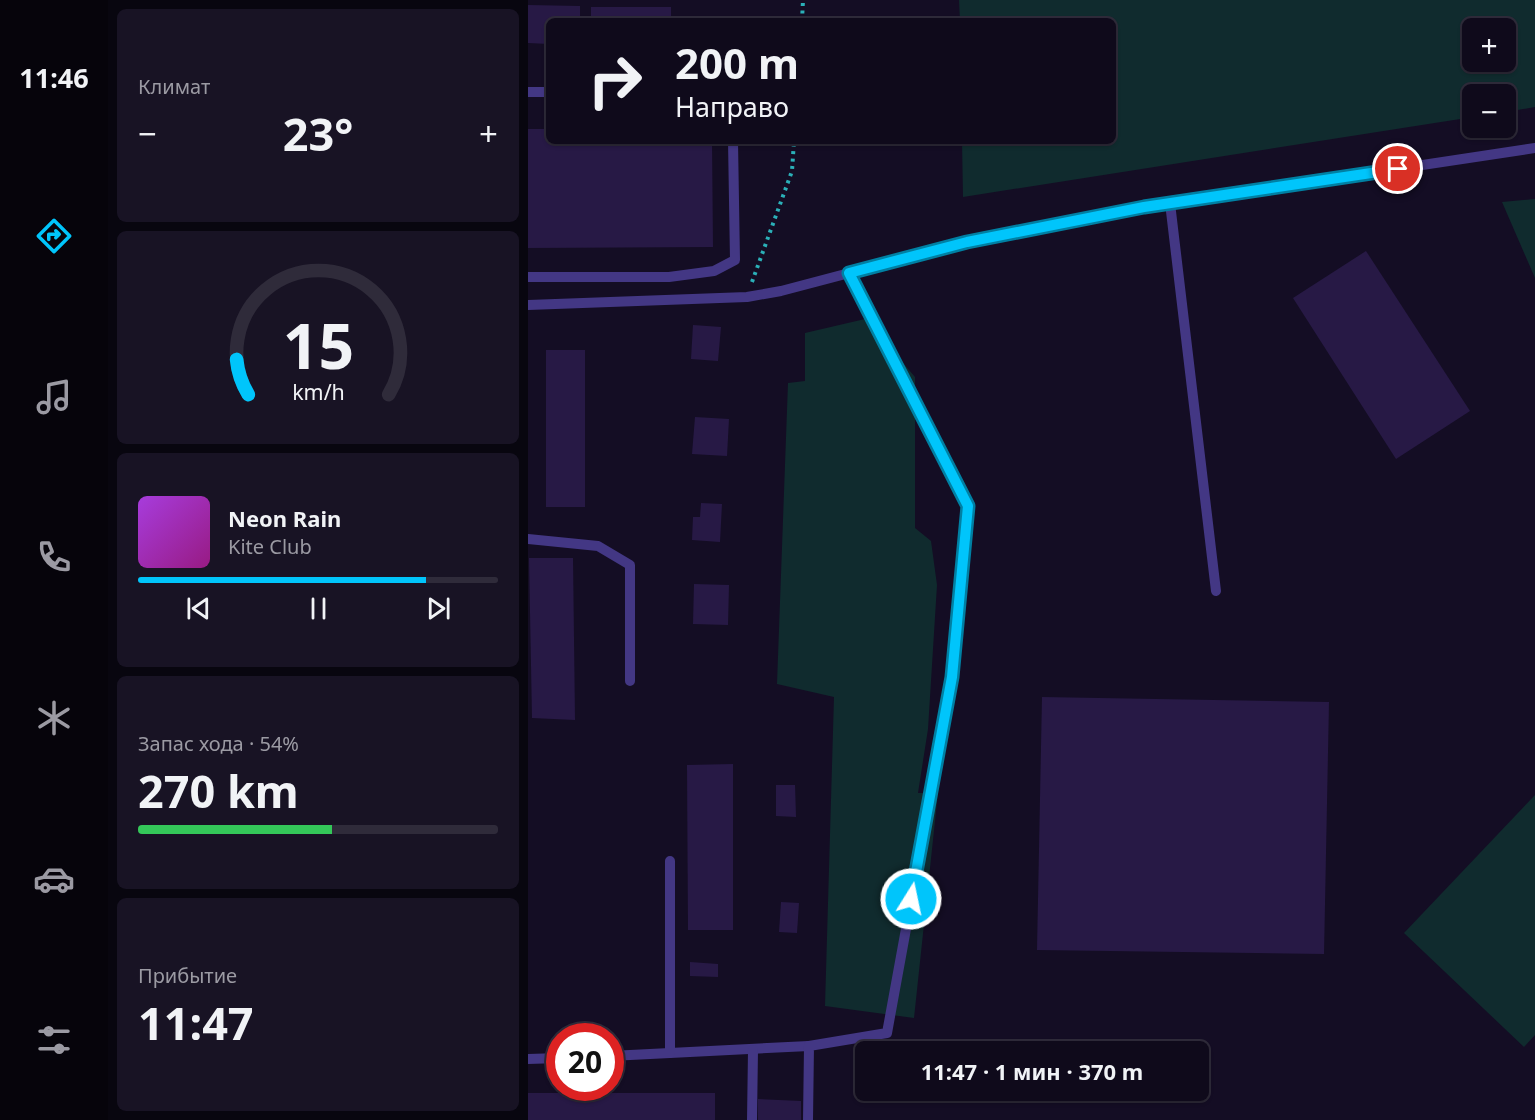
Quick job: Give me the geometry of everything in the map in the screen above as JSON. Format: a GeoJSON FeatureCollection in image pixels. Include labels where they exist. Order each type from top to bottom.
{"type":"FeatureCollection","features":[{"type":"Feature","properties":{"kind":"lane"},"geometry":{"type":"LineString","coordinates":[[528,92],[546,92]]}},
{"type":"Feature","properties":{"kind":"lane"},"geometry":{"type":"LineString","coordinates":[[528,277],[669,277],[714,271],[735,260],[733,144]]}},
{"type":"Feature","properties":{"kind":"lane"},"geometry":{"type":"LineString","coordinates":[[528,305],[747,297],[781,291],[967,242],[1170,203],[1535,148]]}},
{"type":"Feature","properties":{"kind":"lane"},"geometry":{"type":"LineString","coordinates":[[1170,203],[1216,591]]}},
{"type":"Feature","properties":{"kind":"lane"},"geometry":{"type":"LineString","coordinates":[[624,1055],[809,1046],[886,1033],[952,677],[968,506],[849,273]]}},
{"type":"Feature","properties":{"kind":"lane"},"geometry":{"type":"LineString","coordinates":[[528,539],[598,546],[630,565],[630,681]]}},
{"type":"Feature","properties":{"kind":"lane"},"geometry":{"type":"LineString","coordinates":[[670,861],[670,1053]]}},
{"type":"Feature","properties":{"kind":"lane"},"geometry":{"type":"LineString","coordinates":[[808,1120],[809,1046]]}},
{"type":"Feature","properties":{"kind":"lane"},"geometry":{"type":"LineString","coordinates":[[752,1120],[753,1050]]}},
{"type":"Feature","properties":{"kind":"lane"},"geometry":{"type":"LineString","coordinates":[[528,1059],[546,1058]]}},
{"type":"Feature","properties":{"kind":"path"},"geometry":{"type":"LineString","coordinates":[[802,18],[804,0]]}},
{"type":"Feature","properties":{"kind":"path"},"geometry":{"type":"LineString","coordinates":[[747,297],[792,171],[794,144]]}},
{"type":"Feature","properties":{"kind":"green space"},"geometry":{"type":"Polygon","coordinates":[[[959,0],[1535,0],[1535,107],[1516,110],[1516,84],[1462,84],[1462,119],[963,197],[962,144],[1116,144],[1116,18],[960,18],[959,0]]]}},
{"type":"Feature","properties":{"kind":"green space"},"geometry":{"type":"Polygon","coordinates":[[[1535,199],[1535,278],[1502,202],[1535,199]]]}},
{"type":"Feature","properties":{"kind":"green space"},"geometry":{"type":"Polygon","coordinates":[[[865,319],[915,377],[915,528],[931,541],[937,585],[928,729],[918,793],[938,793],[914,1018],[825,1006],[834,697],[777,684],[788,383],[805,381],[805,333],[865,319]]]}},
{"type":"Feature","properties":{"kind":"green space"},"geometry":{"type":"Polygon","coordinates":[[[1535,795],[1535,1035],[1524,1047],[1404,933],[1535,795]]]}},
{"type":"Feature","properties":{"kind":"building"},"geometry":{"type":"Polygon","coordinates":[[[528,5],[580,6],[580,18],[546,18],[546,44],[528,43],[528,5]]]}},
{"type":"Feature","properties":{"kind":"building"},"geometry":{"type":"Polygon","coordinates":[[[591,7],[671,7],[671,18],[591,18],[591,7]]]}},
{"type":"Feature","properties":{"kind":"building"},"geometry":{"type":"Polygon","coordinates":[[[528,129],[546,129],[546,144],[712,144],[713,247],[528,248],[528,129]]]}},
{"type":"Feature","properties":{"kind":"building"},"geometry":{"type":"Polygon","coordinates":[[[1366,251],[1470,411],[1396,459],[1293,298],[1366,251]]]}},
{"type":"Feature","properties":{"kind":"building"},"geometry":{"type":"Polygon","coordinates":[[[693,325],[721,327],[718,361],[691,359],[693,325]]]}},
{"type":"Feature","properties":{"kind":"building"},"geometry":{"type":"Polygon","coordinates":[[[546,350],[585,350],[585,507],[546,507],[546,350]]]}},
{"type":"Feature","properties":{"kind":"building"},"geometry":{"type":"Polygon","coordinates":[[[695,417],[729,419],[727,456],[692,454],[695,417]]]}},
{"type":"Feature","properties":{"kind":"building"},"geometry":{"type":"Polygon","coordinates":[[[701,503],[722,504],[720,542],[692,540],[693,517],[700,517],[701,503]]]}},
{"type":"Feature","properties":{"kind":"building"},"geometry":{"type":"Polygon","coordinates":[[[529,558],[573,558],[575,720],[532,718],[529,558]]]}},
{"type":"Feature","properties":{"kind":"building"},"geometry":{"type":"Polygon","coordinates":[[[694,584],[729,585],[728,625],[693,624],[694,584]]]}},
{"type":"Feature","properties":{"kind":"building"},"geometry":{"type":"Polygon","coordinates":[[[1042,697],[1329,702],[1324,954],[1037,950],[1042,697]]]}},
{"type":"Feature","properties":{"kind":"building"},"geometry":{"type":"Polygon","coordinates":[[[733,764],[733,930],[688,930],[687,765],[733,764]]]}},
{"type":"Feature","properties":{"kind":"building"},"geometry":{"type":"Polygon","coordinates":[[[776,785],[795,785],[796,817],[776,816],[776,785]]]}},
{"type":"Feature","properties":{"kind":"building"},"geometry":{"type":"Polygon","coordinates":[[[781,902],[799,903],[797,933],[779,932],[781,902]]]}},
{"type":"Feature","properties":{"kind":"building"},"geometry":{"type":"Polygon","coordinates":[[[690,962],[718,964],[718,977],[690,976],[690,962]]]}},
{"type":"Feature","properties":{"kind":"building"},"geometry":{"type":"Polygon","coordinates":[[[528,1093],[546,1093],[546,1101],[624,1101],[624,1093],[715,1093],[715,1120],[528,1120],[528,1093]]]}},
{"type":"Feature","properties":{"kind":"building"},"geometry":{"type":"Polygon","coordinates":[[[758,1099],[801,1101],[801,1120],[758,1120],[758,1099]]]}},
{"type":"Feature","properties":{"kind":"route"},"geometry":{"type":"LineString","coordinates":[[911,899],[952,677],[968,506],[849,273],[967,242],[1144,207],[1398,169]]}}]}
